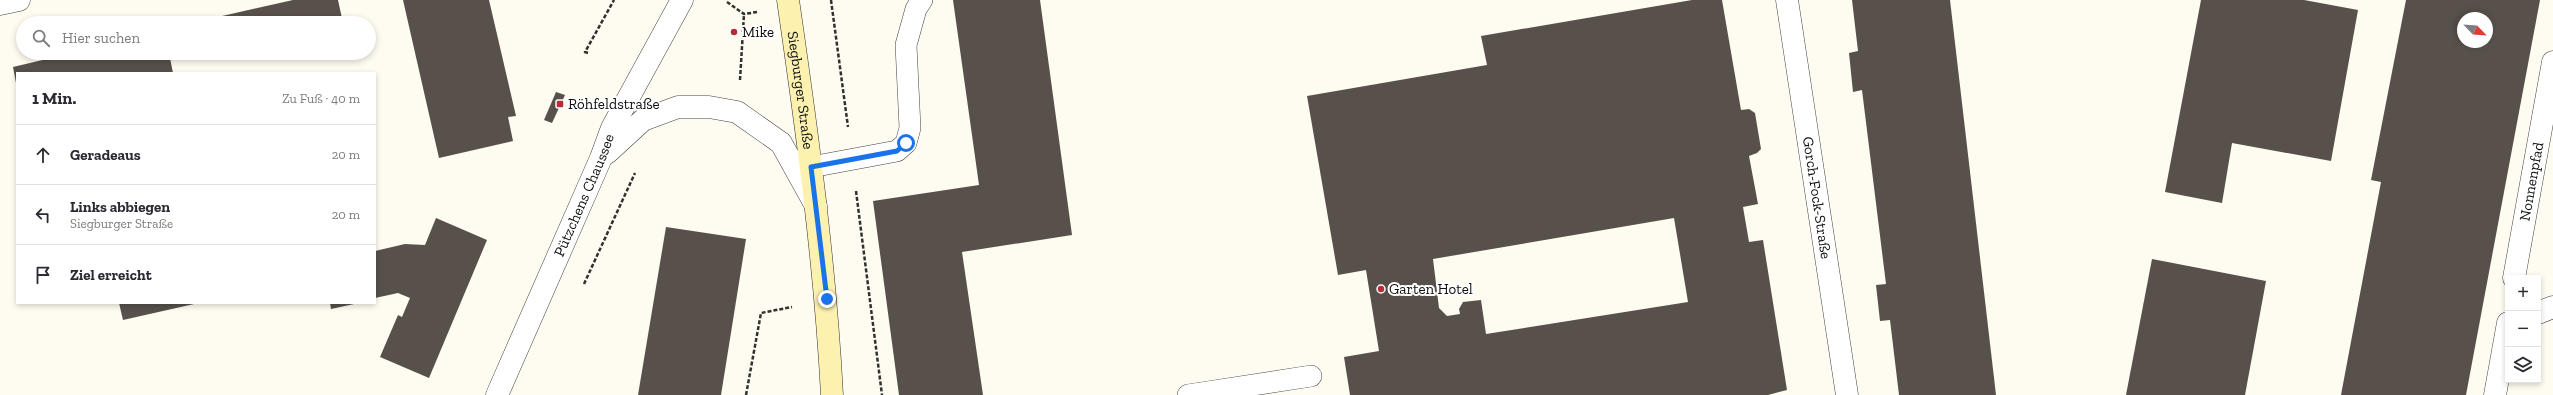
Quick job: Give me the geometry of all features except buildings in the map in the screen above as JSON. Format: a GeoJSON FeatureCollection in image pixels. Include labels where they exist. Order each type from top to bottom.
{"type":"FeatureCollection","features":[{"type":"Feature","properties":{"kind":"main road","name":"Siegburger Straße"},"geometry":{"type":"LineString","coordinates":[[788,0],[817,208],[827,299],[832,395]]}},
{"type":"Feature","properties":{"kind":"street"},"geometry":{"type":"LineString","coordinates":[[0,4],[19,0]]}},
{"type":"Feature","properties":{"kind":"street","name":"Pützchens Chaussee"},"geometry":{"type":"LineString","coordinates":[[497,395],[602,158],[612,128],[682,0]]}},
{"type":"Feature","properties":{"kind":"street","name":"Gorch-Fock-Straße"},"geometry":{"type":"LineString","coordinates":[[1787,0],[1847,395]]}},
{"type":"Feature","properties":{"kind":"street","name":"Nonnenpfad"},"geometry":{"type":"LineString","coordinates":[[2515,275],[2553,62]]}},
{"type":"Feature","properties":{"kind":"street"},"geometry":{"type":"LineString","coordinates":[[602,158],[643,120],[678,107],[709,107],[737,112],[781,143],[817,208]]}},
{"type":"Feature","properties":{"kind":"street"},"geometry":{"type":"LineString","coordinates":[[2541,312],[2553,307]]}},
{"type":"Feature","properties":{"kind":"street"},"geometry":{"type":"LineString","coordinates":[[2495,395],[2505,340]]}},
{"type":"Feature","properties":{"kind":"lane"},"geometry":{"type":"LineString","coordinates":[[811,167],[897,151],[906,143],[910,128],[906,45],[916,9],[922,0]]}},
{"type":"Feature","properties":{"kind":"lane"},"geometry":{"type":"LineString","coordinates":[[1188,395],[1311,376]]}},
{"type":"Feature","properties":{"kind":"path"},"geometry":{"type":"LineString","coordinates":[[588,54],[585,52],[614,0]]}},
{"type":"Feature","properties":{"kind":"path"},"geometry":{"type":"LineString","coordinates":[[831,0],[882,395]]}},
{"type":"Feature","properties":{"kind":"path"},"geometry":{"type":"LineString","coordinates":[[727,2],[744,14],[737,112]]}},
{"type":"Feature","properties":{"kind":"path"},"geometry":{"type":"LineString","coordinates":[[582,289],[637,169]]}},
{"type":"Feature","properties":{"kind":"path"},"geometry":{"type":"LineString","coordinates":[[746,395],[761,313],[827,299]]}},
{"type":"Feature","properties":{"kind":"place","name":"Mike"},"geometry":{"type":"Point","coordinates":[734,32]}},
{"type":"Feature","properties":{"kind":"place","name":"Röhfeldstraße"},"geometry":{"type":"Point","coordinates":[560,104]}},
{"type":"Feature","properties":{"kind":"place","name":"Garten Hotel"},"geometry":{"type":"Point","coordinates":[1381,289]}},
{"type":"Feature","properties":{"kind":"route"},"geometry":{"type":"LineString","coordinates":[[827,299],[811,167],[897,151],[906,143]]}}]}
